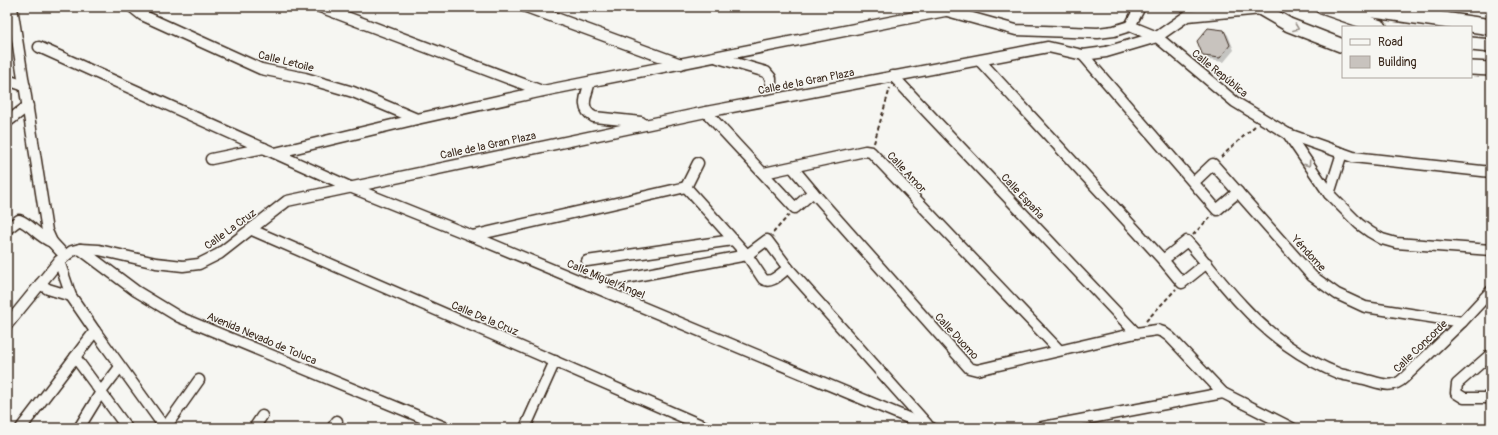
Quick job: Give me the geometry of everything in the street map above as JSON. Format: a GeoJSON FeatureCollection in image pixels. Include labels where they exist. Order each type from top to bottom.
{"type":"FeatureCollection","features":[{"type":"Feature","properties":{"kind":"highway"},"geometry":{"type":"LineString","coordinates":[[1354,7],[1491,27]]}},
{"type":"Feature","properties":{"kind":"main road"},"geometry":{"type":"LineString","coordinates":[[1322,7],[1377,26]]}},
{"type":"Feature","properties":{"kind":"main road"},"geometry":{"type":"LineString","coordinates":[[1260,8],[1288,25],[1342,46]]}},
{"type":"Feature","properties":{"kind":"main road"},"geometry":{"type":"LineString","coordinates":[[1472,44],[1491,46]]}},
{"type":"Feature","properties":{"kind":"main road"},"geometry":{"type":"LineString","coordinates":[[1472,68],[1491,69]]}},
{"type":"Feature","properties":{"kind":"street"},"geometry":{"type":"LineString","coordinates":[[12,7],[45,220],[47,231],[52,242]]}},
{"type":"Feature","properties":{"kind":"street","name":"Calle Letoile"},"geometry":{"type":"LineString","coordinates":[[132,7],[142,15],[261,69],[305,78],[353,92],[417,119]]}},
{"type":"Feature","properties":{"kind":"street"},"geometry":{"type":"LineString","coordinates":[[320,7],[543,91]]}},
{"type":"Feature","properties":{"kind":"street"},"geometry":{"type":"LineString","coordinates":[[526,7],[682,64]]}},
{"type":"Feature","properties":{"kind":"street"},"geometry":{"type":"LineString","coordinates":[[275,153],[543,91],[716,57],[940,9],[1016,30],[1098,33],[1114,31],[1130,26],[1140,7]]}},
{"type":"Feature","properties":{"kind":"street","name":"Calle de la Gran Plaza"},"geometry":{"type":"LineString","coordinates":[[350,187],[651,123],[1048,47],[1083,55],[1106,52],[1157,37],[1186,11],[1260,8]]}},
{"type":"Feature","properties":{"kind":"street","name":"Calle República"},"geometry":{"type":"LineString","coordinates":[[1130,26],[1157,37],[1235,102],[1288,134],[1353,157],[1491,172]]}},
{"type":"Feature","properties":{"kind":"street","name":"Calle Miguel Ángel"},"geometry":{"type":"LineString","coordinates":[[39,47],[350,187],[472,236],[930,427]]}},
{"type":"Feature","properties":{"kind":"street"},"geometry":{"type":"LineString","coordinates":[[1083,55],[1217,210],[1238,192]]}},
{"type":"Feature","properties":{"kind":"street"},"geometry":{"type":"LineString","coordinates":[[716,57],[766,72],[771,78],[771,83]]}},
{"type":"Feature","properties":{"kind":"street"},"geometry":{"type":"LineString","coordinates":[[980,61],[1163,260],[1182,283],[1207,263]]}},
{"type":"Feature","properties":{"kind":"street","name":"Calle España"},"geometry":{"type":"LineString","coordinates":[[893,76],[1136,333]]}},
{"type":"Feature","properties":{"kind":"street"},"geometry":{"type":"LineString","coordinates":[[7,80],[25,86]]}},
{"type":"Feature","properties":{"kind":"street"},"geometry":{"type":"LineString","coordinates":[[590,82],[584,104],[587,112],[594,118],[651,123]]}},
{"type":"Feature","properties":{"kind":"street"},"geometry":{"type":"LineString","coordinates":[[7,122],[28,106]]}},
{"type":"Feature","properties":{"kind":"street"},"geometry":{"type":"LineString","coordinates":[[706,112],[795,208],[813,192]]}},
{"type":"Feature","properties":{"kind":"street"},"geometry":{"type":"LineString","coordinates":[[1288,134],[1329,194],[1360,224],[1382,239],[1396,243],[1491,250]]}},
{"type":"Feature","properties":{"kind":"street"},"geometry":{"type":"LineString","coordinates":[[211,159],[264,148]]}},
{"type":"Feature","properties":{"kind":"street","name":"Calle Amor"},"geometry":{"type":"LineString","coordinates":[[764,173],[793,168],[865,151],[871,152],[1059,350]]}},
{"type":"Feature","properties":{"kind":"street"},"geometry":{"type":"LineString","coordinates":[[1329,194],[1342,153]]}},
{"type":"Feature","properties":{"kind":"street"},"geometry":{"type":"LineString","coordinates":[[686,187],[698,163]]}},
{"type":"Feature","properties":{"kind":"street"},"geometry":{"type":"LineString","coordinates":[[1194,182],[1213,164]]}},
{"type":"Feature","properties":{"kind":"street","name":"Yéndome"},"geometry":{"type":"LineString","coordinates":[[1213,164],[1312,276],[1337,294],[1365,307],[1462,322]]}},
{"type":"Feature","properties":{"kind":"street","name":"Calle Duomo"},"geometry":{"type":"LineString","coordinates":[[793,168],[969,368],[977,370],[1059,350],[1136,333],[1157,330],[1170,337],[1223,394]]}},
{"type":"Feature","properties":{"kind":"street","name":"Calle La Cruz"},"geometry":{"type":"LineString","coordinates":[[69,254],[99,250],[156,263],[183,266],[200,264],[219,254],[252,230],[287,201],[350,187]]}},
{"type":"Feature","properties":{"kind":"street"},"geometry":{"type":"LineString","coordinates":[[472,236],[686,187]]}},
{"type":"Feature","properties":{"kind":"street"},"geometry":{"type":"LineString","coordinates":[[686,187],[747,255],[766,282],[770,281],[788,268]]}},
{"type":"Feature","properties":{"kind":"street"},"geometry":{"type":"LineString","coordinates":[[7,229],[19,220],[40,236],[52,242],[69,254]]}},
{"type":"Feature","properties":{"kind":"street","name":"Calle De la Cruz"},"geometry":{"type":"LineString","coordinates":[[252,230],[708,428]]}},
{"type":"Feature","properties":{"kind":"street"},"geometry":{"type":"LineString","coordinates":[[587,261],[733,240]]}},
{"type":"Feature","properties":{"kind":"street"},"geometry":{"type":"LineString","coordinates":[[589,285],[747,255],[767,240],[788,268],[930,427]]}},
{"type":"Feature","properties":{"kind":"street"},"geometry":{"type":"LineString","coordinates":[[1163,260],[1187,241]]}},
{"type":"Feature","properties":{"kind":"street","name":"Calle Concorde"},"geometry":{"type":"LineString","coordinates":[[1187,241],[1241,304],[1261,324],[1284,343],[1312,360],[1341,374],[1389,385],[1397,384],[1401,381],[1462,322],[1491,291]]}},
{"type":"Feature","properties":{"kind":"street"},"geometry":{"type":"LineString","coordinates":[[7,325],[40,284],[69,254]]}},
{"type":"Feature","properties":{"kind":"street"},"geometry":{"type":"LineString","coordinates":[[69,254],[71,296],[120,367],[165,428],[200,380]]}},
{"type":"Feature","properties":{"kind":"street","name":"Avenida Nevado de Toluca"},"geometry":{"type":"LineString","coordinates":[[69,254],[180,317],[447,428]]}},
{"type":"Feature","properties":{"kind":"street"},"geometry":{"type":"LineString","coordinates":[[40,284],[48,289],[71,296]]}},
{"type":"Feature","properties":{"kind":"street"},"geometry":{"type":"LineString","coordinates":[[21,428],[95,331]]}},
{"type":"Feature","properties":{"kind":"street"},"geometry":{"type":"LineString","coordinates":[[1491,354],[1457,384],[1456,393],[1464,398],[1491,398]]}},
{"type":"Feature","properties":{"kind":"street"},"geometry":{"type":"LineString","coordinates":[[76,357],[127,428]]}},
{"type":"Feature","properties":{"kind":"street"},"geometry":{"type":"LineString","coordinates":[[525,428],[555,361]]}},
{"type":"Feature","properties":{"kind":"street"},"geometry":{"type":"LineString","coordinates":[[79,428],[101,392],[120,367]]}},
{"type":"Feature","properties":{"kind":"street"},"geometry":{"type":"LineString","coordinates":[[1038,428],[1223,394],[1292,428]]}},
{"type":"Feature","properties":{"kind":"street"},"geometry":{"type":"LineString","coordinates":[[254,428],[262,416]]}},
{"type":"Feature","properties":{"kind":"path"},"geometry":{"type":"LineString","coordinates":[[871,152],[893,76]]}},
{"type":"Feature","properties":{"kind":"path"},"geometry":{"type":"LineString","coordinates":[[1213,164],[1263,119]]}},
{"type":"Feature","properties":{"kind":"path"},"geometry":{"type":"LineString","coordinates":[[767,240],[795,208]]}},
{"type":"Feature","properties":{"kind":"path"},"geometry":{"type":"LineString","coordinates":[[1187,241],[1217,210]]}},
{"type":"Feature","properties":{"kind":"path"},"geometry":{"type":"LineString","coordinates":[[1136,333],[1182,283]]}},
{"type":"Feature","properties":{"kind":"building"},"geometry":{"type":"Polygon","coordinates":[[[1208,28],[1224,30],[1230,45],[1220,58],[1203,56],[1197,41],[1208,28]]]}}]}
